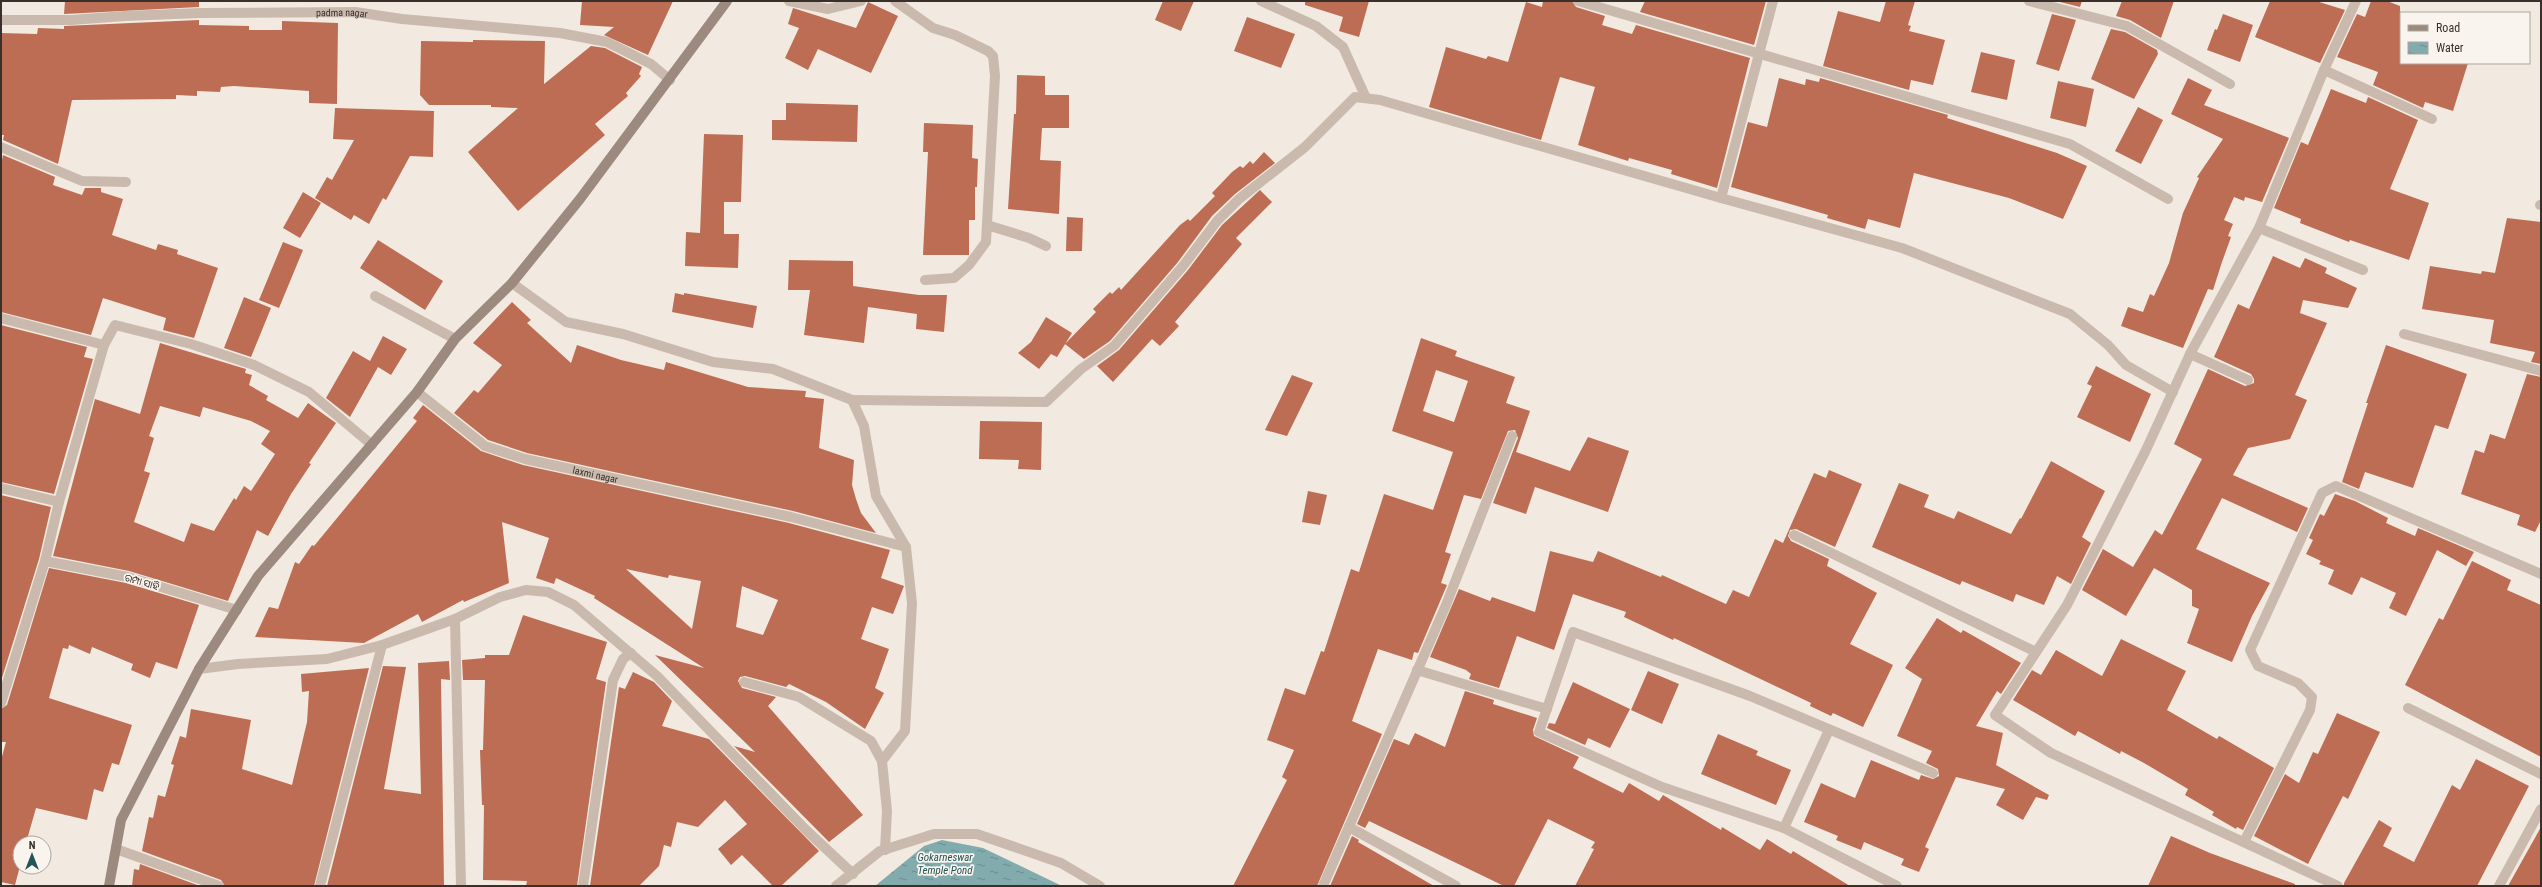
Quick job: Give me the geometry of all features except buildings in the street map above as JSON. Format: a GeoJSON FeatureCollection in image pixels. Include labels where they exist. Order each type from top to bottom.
{"type":"FeatureCollection","features":[{"type":"Feature","properties":{"kind":"street"},"geometry":{"type":"LineString","coordinates":[[109,886],[121,820],[199,669],[258,576],[417,392],[455,339],[512,283],[580,199],[728,1]]}},
{"type":"Feature","properties":{"kind":"street"},"geometry":{"type":"LineString","coordinates":[[789,1],[828,9],[862,1]]}},
{"type":"Feature","properties":{"kind":"street"},"geometry":{"type":"LineString","coordinates":[[894,1],[933,28],[966,40],[988,51],[992,56],[995,76],[986,242],[969,265],[954,278],[925,280]]}},
{"type":"Feature","properties":{"kind":"street"},"geometry":{"type":"LineString","coordinates":[[1261,1],[1316,26],[1343,47],[1366,98]]}},
{"type":"Feature","properties":{"kind":"street"},"geometry":{"type":"LineString","coordinates":[[1578,1],[1759,55],[2070,144],[2168,199]]}},
{"type":"Feature","properties":{"kind":"street"},"geometry":{"type":"LineString","coordinates":[[1721,198],[1773,1]]}},
{"type":"Feature","properties":{"kind":"street"},"geometry":{"type":"LineString","coordinates":[[2029,1],[2127,26],[2230,84]]}},
{"type":"Feature","properties":{"kind":"street"},"geometry":{"type":"LineString","coordinates":[[2338,886],[2051,753],[1995,715],[2067,605],[2173,392],[2190,354],[2259,228],[2324,70],[2356,1]]}},
{"type":"Feature","properties":{"kind":"street","name":"padma nagar"},"geometry":{"type":"LineString","coordinates":[[1,20],[71,20],[200,13],[355,12],[402,19],[560,33],[607,42],[651,64],[670,80]]}},
{"type":"Feature","properties":{"kind":"street"},"geometry":{"type":"LineString","coordinates":[[2324,70],[2432,119]]}},
{"type":"Feature","properties":{"kind":"street"},"geometry":{"type":"LineString","coordinates":[[512,283],[566,322],[623,334],[713,362],[773,369],[852,400],[1046,402],[1081,369],[1114,346],[1183,266],[1217,222],[1239,200],[1305,147],[1355,97],[1380,100],[1721,198],[1902,248],[2070,314],[2108,345],[2126,365],[2173,392]]}},
{"type":"Feature","properties":{"kind":"street"},"geometry":{"type":"LineString","coordinates":[[1,147],[82,181],[126,182]]}},
{"type":"Feature","properties":{"kind":"street"},"geometry":{"type":"LineString","coordinates":[[987,225],[1029,238],[1046,246]]}},
{"type":"Feature","properties":{"kind":"street"},"geometry":{"type":"LineString","coordinates":[[2259,228],[2363,270]]}},
{"type":"Feature","properties":{"kind":"street"},"geometry":{"type":"LineString","coordinates":[[375,296],[455,339]]}},
{"type":"Feature","properties":{"kind":"street"},"geometry":{"type":"LineString","coordinates":[[1,318],[104,345]]}},
{"type":"Feature","properties":{"kind":"street"},"geometry":{"type":"LineString","coordinates":[[1,703],[45,561],[104,345],[115,325],[191,344],[254,365],[309,392],[372,445]]}},
{"type":"Feature","properties":{"kind":"street"},"geometry":{"type":"LineString","coordinates":[[2404,334],[2541,371]]}},
{"type":"Feature","properties":{"kind":"street"},"geometry":{"type":"LineString","coordinates":[[2190,354],[2248,380]]}},
{"type":"Feature","properties":{"kind":"street","name":"laxmi nagar"},"geometry":{"type":"LineString","coordinates":[[417,392],[485,446],[525,460],[791,517],[906,547]]}},
{"type":"Feature","properties":{"kind":"street"},"geometry":{"type":"LineString","coordinates":[[852,400],[864,426],[876,496],[906,547],[912,603],[905,731],[882,761]]}},
{"type":"Feature","properties":{"kind":"street"},"geometry":{"type":"LineString","coordinates":[[1323,886],[1446,605],[1512,436]]}},
{"type":"Feature","properties":{"kind":"street"},"geometry":{"type":"LineString","coordinates":[[2244,842],[2310,710],[2312,697],[2298,682],[2258,666],[2250,650],[2322,493],[2336,486],[2541,574]]}},
{"type":"Feature","properties":{"kind":"street"},"geometry":{"type":"LineString","coordinates":[[1,488],[60,502]]}},
{"type":"Feature","properties":{"kind":"street"},"geometry":{"type":"LineString","coordinates":[[1794,534],[2036,652]]}},
{"type":"Feature","properties":{"kind":"street","name":"ରମ୍ପା ସାହି"},"geometry":{"type":"LineString","coordinates":[[45,561],[128,577],[237,610]]}},
{"type":"Feature","properties":{"kind":"street"},"geometry":{"type":"LineString","coordinates":[[199,669],[238,664],[327,659],[382,645],[455,619],[485,604],[513,593],[526,590],[548,592],[574,605],[657,676],[805,829],[853,874]]}},
{"type":"Feature","properties":{"kind":"street"},"geometry":{"type":"LineString","coordinates":[[455,619],[461,886]]}},
{"type":"Feature","properties":{"kind":"street"},"geometry":{"type":"LineString","coordinates":[[1897,886],[1784,828],[1662,787],[1555,741],[1539,732],[1573,632],[1750,696],[1933,773]]}},
{"type":"Feature","properties":{"kind":"street"},"geometry":{"type":"LineString","coordinates":[[320,886],[382,645]]}},
{"type":"Feature","properties":{"kind":"street"},"geometry":{"type":"LineString","coordinates":[[583,886],[613,680],[623,660],[631,653]]}},
{"type":"Feature","properties":{"kind":"street"},"geometry":{"type":"LineString","coordinates":[[1417,670],[1547,709]]}},
{"type":"Feature","properties":{"kind":"street"},"geometry":{"type":"LineString","coordinates":[[744,682],[799,697],[871,742],[882,761],[887,811],[885,850]]}},
{"type":"Feature","properties":{"kind":"street"},"geometry":{"type":"LineString","coordinates":[[2408,708],[2541,774]]}},
{"type":"Feature","properties":{"kind":"street"},"geometry":{"type":"LineString","coordinates":[[1784,828],[1829,730]]}},
{"type":"Feature","properties":{"kind":"street"},"geometry":{"type":"LineString","coordinates":[[2499,886],[2541,809]]}},
{"type":"Feature","properties":{"kind":"street"},"geometry":{"type":"LineString","coordinates":[[1349,827],[1456,886]]}},
{"type":"Feature","properties":{"kind":"street"},"geometry":{"type":"LineString","coordinates":[[836,886],[885,850],[934,834],[977,834],[1061,863],[1100,886]]}},
{"type":"Feature","properties":{"kind":"street"},"geometry":{"type":"LineString","coordinates":[[116,849],[219,886]]}},
{"type":"Feature","properties":{"kind":"water","name":"Gokarneswar Temple Pond"},"geometry":{"type":"Polygon","coordinates":[[[942,840],[983,848],[1062,886],[875,886],[924,846],[942,840]]]}}]}
